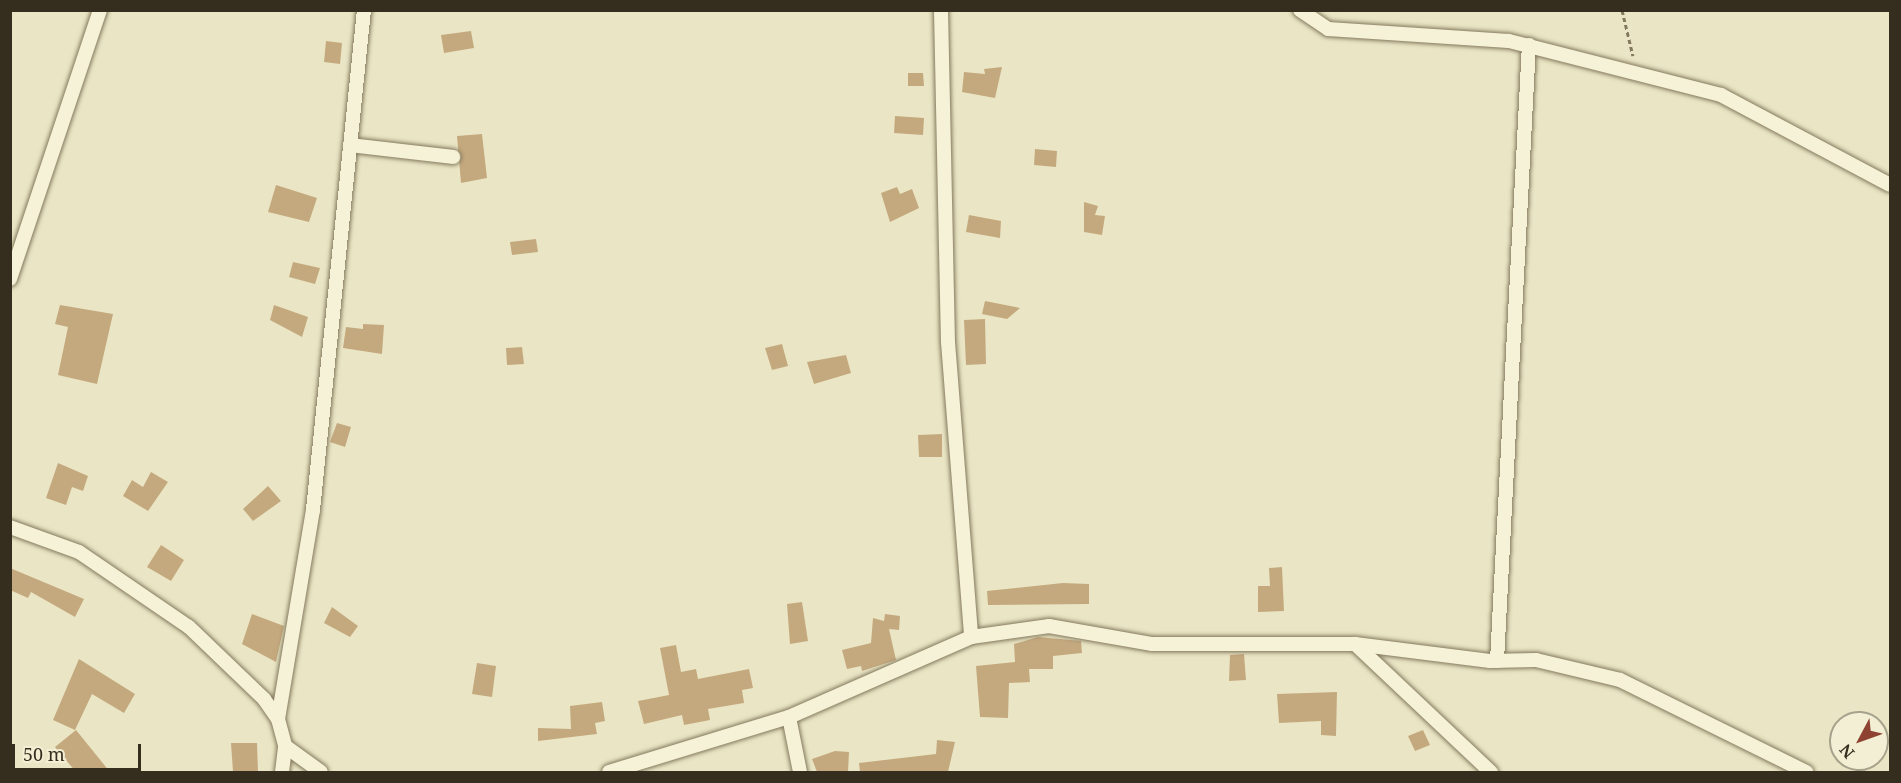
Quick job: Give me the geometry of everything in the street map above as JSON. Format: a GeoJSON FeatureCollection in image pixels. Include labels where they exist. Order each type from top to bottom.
{"type":"FeatureCollection","features":[{"type":"Feature","properties":{"kind":"street"},"geometry":{"type":"LineString","coordinates":[[10,279],[100,10]]}},
{"type":"Feature","properties":{"kind":"street"},"geometry":{"type":"LineString","coordinates":[[282,772],[285,746],[278,719],[313,510],[364,10]]}},
{"type":"Feature","properties":{"kind":"street"},"geometry":{"type":"LineString","coordinates":[[942,10],[948,342],[971,637]]}},
{"type":"Feature","properties":{"kind":"street"},"geometry":{"type":"LineString","coordinates":[[1300,10],[1318,26],[1337,30],[1529,45],[1721,95],[1890,185]]}},
{"type":"Feature","properties":{"kind":"street"},"geometry":{"type":"LineString","coordinates":[[1497,661],[1529,45]]}},
{"type":"Feature","properties":{"kind":"street"},"geometry":{"type":"LineString","coordinates":[[350,145],[453,157]]}},
{"type":"Feature","properties":{"kind":"street"},"geometry":{"type":"LineString","coordinates":[[10,527],[79,552],[189,627],[278,719]]}},
{"type":"Feature","properties":{"kind":"street"},"geometry":{"type":"LineString","coordinates":[[609,772],[789,717],[971,637],[1049,626],[1152,644],[1355,644],[1497,661],[1536,660],[1642,686],[1806,772]]}},
{"type":"Feature","properties":{"kind":"street"},"geometry":{"type":"LineString","coordinates":[[1355,644],[1491,772]]}},
{"type":"Feature","properties":{"kind":"street"},"geometry":{"type":"LineString","coordinates":[[789,717],[800,772]]}},
{"type":"Feature","properties":{"kind":"street"},"geometry":{"type":"LineString","coordinates":[[285,746],[321,772]]}},
{"type":"Feature","properties":{"kind":"path"},"geometry":{"type":"LineString","coordinates":[[1622,10],[1637,73]]}},
{"type":"Feature","properties":{"kind":"building"},"geometry":{"type":"Polygon","coordinates":[[[471,31],[474,48],[444,53],[441,35],[471,31]]]}},
{"type":"Feature","properties":{"kind":"building"},"geometry":{"type":"Polygon","coordinates":[[[326,41],[342,43],[340,64],[324,62],[326,41]]]}},
{"type":"Feature","properties":{"kind":"building"},"geometry":{"type":"Polygon","coordinates":[[[1002,67],[995,98],[962,92],[964,72],[985,74],[984,69],[1002,67]]]}},
{"type":"Feature","properties":{"kind":"building"},"geometry":{"type":"Polygon","coordinates":[[[908,73],[923,73],[924,86],[908,86],[908,73]]]}},
{"type":"Feature","properties":{"kind":"building"},"geometry":{"type":"Polygon","coordinates":[[[895,116],[924,118],[923,135],[894,133],[895,116]]]}},
{"type":"Feature","properties":{"kind":"building"},"geometry":{"type":"Polygon","coordinates":[[[482,134],[487,178],[461,183],[457,136],[482,134]]]}},
{"type":"Feature","properties":{"kind":"building"},"geometry":{"type":"Polygon","coordinates":[[[1035,149],[1057,151],[1056,167],[1034,165],[1035,149]]]}},
{"type":"Feature","properties":{"kind":"building"},"geometry":{"type":"Polygon","coordinates":[[[276,185],[317,198],[309,222],[268,212],[276,185]]]}},
{"type":"Feature","properties":{"kind":"building"},"geometry":{"type":"Polygon","coordinates":[[[897,187],[900,194],[912,189],[919,208],[890,222],[881,193],[897,187]]]}},
{"type":"Feature","properties":{"kind":"building"},"geometry":{"type":"Polygon","coordinates":[[[1084,202],[1098,206],[1095,215],[1105,216],[1102,235],[1084,232],[1084,202]]]}},
{"type":"Feature","properties":{"kind":"building"},"geometry":{"type":"Polygon","coordinates":[[[969,215],[1001,221],[1000,238],[966,232],[969,215]]]}},
{"type":"Feature","properties":{"kind":"building"},"geometry":{"type":"Polygon","coordinates":[[[536,239],[538,252],[512,255],[510,242],[536,239]]]}},
{"type":"Feature","properties":{"kind":"building"},"geometry":{"type":"Polygon","coordinates":[[[293,262],[320,268],[315,284],[289,277],[293,262]]]}},
{"type":"Feature","properties":{"kind":"building"},"geometry":{"type":"Polygon","coordinates":[[[985,301],[1020,308],[1007,319],[982,314],[985,301]]]}},
{"type":"Feature","properties":{"kind":"building"},"geometry":{"type":"Polygon","coordinates":[[[60,305],[113,314],[97,384],[58,375],[68,327],[55,324],[60,305]]]}},
{"type":"Feature","properties":{"kind":"building"},"geometry":{"type":"Polygon","coordinates":[[[274,305],[308,317],[302,337],[270,320],[274,305]]]}},
{"type":"Feature","properties":{"kind":"building"},"geometry":{"type":"Polygon","coordinates":[[[985,319],[986,364],[966,365],[964,320],[985,319]]]}},
{"type":"Feature","properties":{"kind":"building"},"geometry":{"type":"Polygon","coordinates":[[[363,324],[384,325],[382,354],[343,348],[346,327],[363,329],[363,324]]]}},
{"type":"Feature","properties":{"kind":"building"},"geometry":{"type":"Polygon","coordinates":[[[782,344],[788,366],[772,370],[765,348],[782,344]]]}},
{"type":"Feature","properties":{"kind":"building"},"geometry":{"type":"Polygon","coordinates":[[[522,347],[524,364],[507,365],[506,348],[522,347]]]}},
{"type":"Feature","properties":{"kind":"building"},"geometry":{"type":"Polygon","coordinates":[[[846,355],[851,373],[814,384],[807,362],[846,355]]]}},
{"type":"Feature","properties":{"kind":"building"},"geometry":{"type":"Polygon","coordinates":[[[337,423],[351,427],[345,447],[330,442],[337,423]]]}},
{"type":"Feature","properties":{"kind":"building"},"geometry":{"type":"Polygon","coordinates":[[[942,434],[942,457],[919,457],[918,435],[942,434]]]}},
{"type":"Feature","properties":{"kind":"building"},"geometry":{"type":"Polygon","coordinates":[[[58,463],[88,476],[83,491],[72,487],[66,505],[46,498],[58,463]]]}},
{"type":"Feature","properties":{"kind":"building"},"geometry":{"type":"Polygon","coordinates":[[[151,472],[168,482],[148,511],[123,496],[132,480],[143,487],[151,472]]]}},
{"type":"Feature","properties":{"kind":"building"},"geometry":{"type":"Polygon","coordinates":[[[268,486],[281,501],[253,521],[243,509],[268,486]]]}},
{"type":"Feature","properties":{"kind":"building"},"geometry":{"type":"Polygon","coordinates":[[[161,545],[184,560],[171,581],[147,567],[161,545]]]}},
{"type":"Feature","properties":{"kind":"building"},"geometry":{"type":"Polygon","coordinates":[[[1282,567],[1284,611],[1258,612],[1258,586],[1270,586],[1269,568],[1282,567]]]}},
{"type":"Feature","properties":{"kind":"building"},"geometry":{"type":"Polygon","coordinates":[[[10,568],[84,599],[75,617],[31,592],[28,598],[10,590],[10,568]]]}},
{"type":"Feature","properties":{"kind":"building"},"geometry":{"type":"Polygon","coordinates":[[[1063,583],[1089,584],[1089,604],[988,605],[987,591],[1063,583]]]}},
{"type":"Feature","properties":{"kind":"building"},"geometry":{"type":"Polygon","coordinates":[[[802,602],[808,641],[790,644],[787,604],[802,602]]]}},
{"type":"Feature","properties":{"kind":"building"},"geometry":{"type":"Polygon","coordinates":[[[332,607],[358,626],[350,637],[324,623],[332,607]]]}},
{"type":"Feature","properties":{"kind":"building"},"geometry":{"type":"Polygon","coordinates":[[[252,614],[284,626],[276,662],[242,644],[252,614]]]}},
{"type":"Feature","properties":{"kind":"building"},"geometry":{"type":"Polygon","coordinates":[[[885,614],[900,616],[899,630],[889,629],[896,660],[862,671],[861,666],[847,669],[842,650],[871,643],[873,618],[884,621],[885,614]]]}},
{"type":"Feature","properties":{"kind":"building"},"geometry":{"type":"Polygon","coordinates":[[[1038,637],[1081,641],[1082,653],[1053,656],[1053,669],[1029,669],[1030,682],[1009,683],[1008,718],[980,717],[976,666],[1015,662],[1014,644],[1038,637]]]}},
{"type":"Feature","properties":{"kind":"building"},"geometry":{"type":"Polygon","coordinates":[[[676,645],[681,672],[696,669],[698,679],[749,669],[753,688],[742,690],[744,703],[708,709],[710,720],[684,725],[682,715],[644,724],[638,701],[669,695],[660,648],[676,645]]]}},
{"type":"Feature","properties":{"kind":"building"},"geometry":{"type":"Polygon","coordinates":[[[1244,654],[1246,680],[1229,681],[1230,655],[1244,654]]]}},
{"type":"Feature","properties":{"kind":"building"},"geometry":{"type":"Polygon","coordinates":[[[79,659],[135,694],[124,713],[92,694],[75,730],[53,720],[79,659]]]}},
{"type":"Feature","properties":{"kind":"building"},"geometry":{"type":"Polygon","coordinates":[[[477,663],[496,666],[492,697],[472,694],[477,663]]]}},
{"type":"Feature","properties":{"kind":"building"},"geometry":{"type":"Polygon","coordinates":[[[1337,692],[1336,736],[1321,735],[1321,721],[1279,723],[1277,694],[1337,692]]]}},
{"type":"Feature","properties":{"kind":"building"},"geometry":{"type":"Polygon","coordinates":[[[602,702],[605,721],[595,723],[597,734],[538,741],[538,728],[571,729],[570,706],[602,702]]]}},
{"type":"Feature","properties":{"kind":"building"},"geometry":{"type":"Polygon","coordinates":[[[76,730],[110,772],[76,772],[55,747],[76,730]]]}},
{"type":"Feature","properties":{"kind":"building"},"geometry":{"type":"Polygon","coordinates":[[[1423,730],[1430,745],[1415,751],[1408,736],[1423,730]]]}},
{"type":"Feature","properties":{"kind":"building"},"geometry":{"type":"Polygon","coordinates":[[[937,740],[955,742],[948,772],[860,772],[859,763],[936,754],[937,740]]]}},
{"type":"Feature","properties":{"kind":"building"},"geometry":{"type":"Polygon","coordinates":[[[231,743],[257,743],[258,772],[233,772],[231,743]]]}},
{"type":"Feature","properties":{"kind":"building"},"geometry":{"type":"Polygon","coordinates":[[[835,751],[849,752],[848,772],[817,772],[812,759],[835,751]]]}}]}
